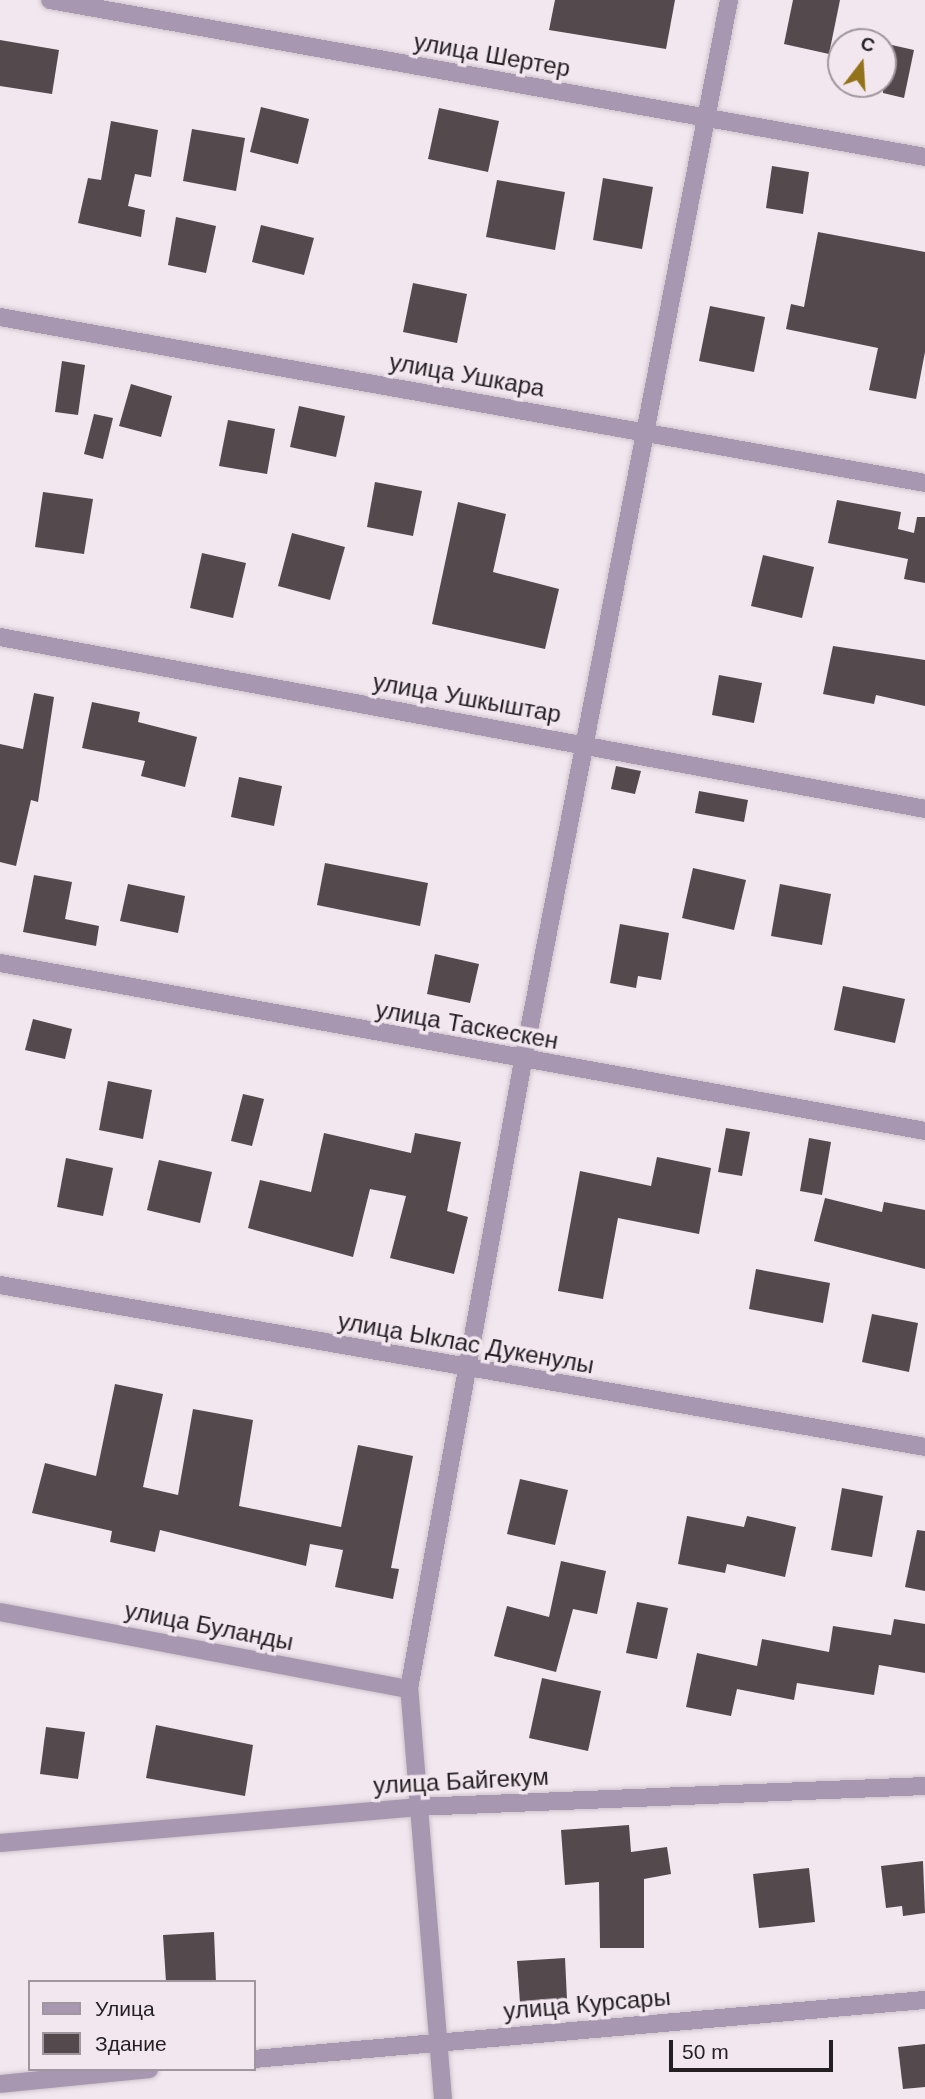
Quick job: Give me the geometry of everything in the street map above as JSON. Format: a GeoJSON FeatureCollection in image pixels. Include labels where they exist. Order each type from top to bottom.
{"type":"FeatureCollection","features":[{"type":"Feature","properties":{"kind":"street","name":"улица Шертер"},"geometry":{"type":"LineString","coordinates":[[50,0],[925,158]]}},
{"type":"Feature","properties":{"kind":"street"},"geometry":{"type":"LineString","coordinates":[[443,2099],[416,1807],[410,1689],[523,1061],[729,0]]}},
{"type":"Feature","properties":{"kind":"street","name":"улица Ушкара"},"geometry":{"type":"LineString","coordinates":[[0,317],[925,483]]}},
{"type":"Feature","properties":{"kind":"street","name":"улица Ушкыштар"},"geometry":{"type":"LineString","coordinates":[[0,637],[925,809]]}},
{"type":"Feature","properties":{"kind":"street","name":"улица Таскескен"},"geometry":{"type":"LineString","coordinates":[[0,962],[523,1061],[925,1130]]}},
{"type":"Feature","properties":{"kind":"street","name":"улица Ыклас Дукенулы"},"geometry":{"type":"LineString","coordinates":[[0,1285],[925,1447]]}},
{"type":"Feature","properties":{"kind":"street","name":"улица Буланды"},"geometry":{"type":"LineString","coordinates":[[0,1612],[410,1689]]}},
{"type":"Feature","properties":{"kind":"street","name":"улица Байгекум"},"geometry":{"type":"LineString","coordinates":[[0,1843],[416,1807],[925,1786]]}},
{"type":"Feature","properties":{"kind":"street","name":"улица Курсары"},"geometry":{"type":"LineString","coordinates":[[256,2059],[925,2000]]}},
{"type":"Feature","properties":{"kind":"street"},"geometry":{"type":"LineString","coordinates":[[0,2084],[129,2071]]}},
{"type":"Feature","properties":{"kind":"building"},"geometry":{"type":"Polygon","coordinates":[[[555,0],[675,0],[666,49],[549,30],[555,0]]]}},
{"type":"Feature","properties":{"kind":"building"},"geometry":{"type":"Polygon","coordinates":[[[793,0],[840,0],[834,28],[827,28],[827,54],[784,44],[793,0]]]}},
{"type":"Feature","properties":{"kind":"building"},"geometry":{"type":"Polygon","coordinates":[[[0,40],[59,50],[52,94],[0,86],[0,40]]]}},
{"type":"Feature","properties":{"kind":"building"},"geometry":{"type":"Polygon","coordinates":[[[897,46],[914,50],[904,98],[897,96],[897,46]]]}},
{"type":"Feature","properties":{"kind":"building"},"geometry":{"type":"Polygon","coordinates":[[[261,107],[309,119],[298,164],[250,152],[261,107]]]}},
{"type":"Feature","properties":{"kind":"building"},"geometry":{"type":"Polygon","coordinates":[[[439,108],[499,121],[488,172],[428,159],[439,108]]]}},
{"type":"Feature","properties":{"kind":"building"},"geometry":{"type":"Polygon","coordinates":[[[111,121],[158,130],[151,177],[135,174],[128,206],[145,210],[141,237],[78,223],[88,178],[101,180],[111,121]]]}},
{"type":"Feature","properties":{"kind":"building"},"geometry":{"type":"Polygon","coordinates":[[[192,129],[245,138],[236,191],[183,181],[192,129]]]}},
{"type":"Feature","properties":{"kind":"building"},"geometry":{"type":"Polygon","coordinates":[[[772,166],[809,172],[803,214],[766,208],[772,166]]]}},
{"type":"Feature","properties":{"kind":"building"},"geometry":{"type":"Polygon","coordinates":[[[603,178],[653,187],[642,249],[593,240],[603,178]]]}},
{"type":"Feature","properties":{"kind":"building"},"geometry":{"type":"Polygon","coordinates":[[[497,180],[565,192],[555,250],[486,237],[497,180]]]}},
{"type":"Feature","properties":{"kind":"building"},"geometry":{"type":"Polygon","coordinates":[[[176,217],[216,226],[206,273],[168,265],[176,217]]]}},
{"type":"Feature","properties":{"kind":"building"},"geometry":{"type":"Polygon","coordinates":[[[261,225],[314,238],[304,275],[252,262],[261,225]]]}},
{"type":"Feature","properties":{"kind":"building"},"geometry":{"type":"Polygon","coordinates":[[[818,232],[925,252],[925,352],[916,399],[869,390],[878,348],[786,329],[791,304],[804,307],[818,232]]]}},
{"type":"Feature","properties":{"kind":"building"},"geometry":{"type":"Polygon","coordinates":[[[413,283],[467,294],[457,343],[403,332],[413,283]]]}},
{"type":"Feature","properties":{"kind":"building"},"geometry":{"type":"Polygon","coordinates":[[[710,306],[765,317],[754,372],[699,361],[710,306]]]}},
{"type":"Feature","properties":{"kind":"building"},"geometry":{"type":"Polygon","coordinates":[[[62,361],[85,365],[78,415],[55,412],[62,361]]]}},
{"type":"Feature","properties":{"kind":"building"},"geometry":{"type":"Polygon","coordinates":[[[131,384],[172,396],[161,437],[119,426],[131,384]]]}},
{"type":"Feature","properties":{"kind":"building"},"geometry":{"type":"Polygon","coordinates":[[[299,406],[345,416],[336,457],[290,447],[299,406]]]}},
{"type":"Feature","properties":{"kind":"building"},"geometry":{"type":"Polygon","coordinates":[[[94,414],[113,418],[103,459],[84,454],[94,414]]]}},
{"type":"Feature","properties":{"kind":"building"},"geometry":{"type":"Polygon","coordinates":[[[228,420],[275,429],[267,474],[219,466],[228,420]]]}},
{"type":"Feature","properties":{"kind":"building"},"geometry":{"type":"Polygon","coordinates":[[[375,482],[422,491],[413,536],[367,527],[375,482]]]}},
{"type":"Feature","properties":{"kind":"building"},"geometry":{"type":"Polygon","coordinates":[[[43,492],[93,499],[84,554],[35,547],[43,492]]]}},
{"type":"Feature","properties":{"kind":"building"},"geometry":{"type":"Polygon","coordinates":[[[837,500],[901,512],[898,529],[914,533],[917,517],[925,517],[925,583],[904,579],[908,559],[828,543],[837,500]]]}},
{"type":"Feature","properties":{"kind":"building"},"geometry":{"type":"Polygon","coordinates":[[[458,502],[506,514],[493,572],[559,589],[545,649],[432,624],[458,502]]]}},
{"type":"Feature","properties":{"kind":"building"},"geometry":{"type":"Polygon","coordinates":[[[292,533],[345,547],[330,600],[278,586],[292,533]]]}},
{"type":"Feature","properties":{"kind":"building"},"geometry":{"type":"Polygon","coordinates":[[[202,553],[246,563],[233,618],[190,608],[202,553]]]}},
{"type":"Feature","properties":{"kind":"building"},"geometry":{"type":"Polygon","coordinates":[[[763,555],[814,567],[802,618],[751,606],[763,555]]]}},
{"type":"Feature","properties":{"kind":"building"},"geometry":{"type":"Polygon","coordinates":[[[833,646],[925,660],[925,706],[876,695],[874,704],[823,694],[833,646]]]}},
{"type":"Feature","properties":{"kind":"building"},"geometry":{"type":"Polygon","coordinates":[[[719,675],[762,683],[754,723],[712,715],[719,675]]]}},
{"type":"Feature","properties":{"kind":"building"},"geometry":{"type":"Polygon","coordinates":[[[34,693],[54,697],[38,802],[31,800],[16,866],[0,862],[0,744],[23,749],[34,693]]]}},
{"type":"Feature","properties":{"kind":"building"},"geometry":{"type":"Polygon","coordinates":[[[92,702],[140,712],[138,722],[197,737],[185,787],[141,776],[145,761],[82,748],[92,702]]]}},
{"type":"Feature","properties":{"kind":"building"},"geometry":{"type":"Polygon","coordinates":[[[616,766],[641,771],[635,794],[611,789],[616,766]]]}},
{"type":"Feature","properties":{"kind":"building"},"geometry":{"type":"Polygon","coordinates":[[[239,777],[282,786],[274,826],[231,817],[239,777]]]}},
{"type":"Feature","properties":{"kind":"building"},"geometry":{"type":"Polygon","coordinates":[[[699,791],[748,800],[744,822],[695,813],[699,791]]]}},
{"type":"Feature","properties":{"kind":"building"},"geometry":{"type":"Polygon","coordinates":[[[325,863],[428,883],[420,926],[317,905],[325,863]]]}},
{"type":"Feature","properties":{"kind":"building"},"geometry":{"type":"Polygon","coordinates":[[[693,868],[746,880],[734,930],[682,918],[693,868]]]}},
{"type":"Feature","properties":{"kind":"building"},"geometry":{"type":"Polygon","coordinates":[[[34,875],[72,882],[65,919],[99,926],[96,946],[23,932],[34,875]]]}},
{"type":"Feature","properties":{"kind":"building"},"geometry":{"type":"Polygon","coordinates":[[[128,884],[185,896],[178,933],[120,921],[128,884]]]}},
{"type":"Feature","properties":{"kind":"building"},"geometry":{"type":"Polygon","coordinates":[[[780,884],[831,894],[822,945],[771,936],[780,884]]]}},
{"type":"Feature","properties":{"kind":"building"},"geometry":{"type":"Polygon","coordinates":[[[620,924],[669,933],[661,980],[638,976],[636,988],[610,983],[620,924]]]}},
{"type":"Feature","properties":{"kind":"building"},"geometry":{"type":"Polygon","coordinates":[[[435,954],[479,964],[470,1003],[427,994],[435,954]]]}},
{"type":"Feature","properties":{"kind":"building"},"geometry":{"type":"Polygon","coordinates":[[[843,986],[905,999],[895,1043],[834,1030],[843,986]]]}},
{"type":"Feature","properties":{"kind":"building"},"geometry":{"type":"Polygon","coordinates":[[[33,1019],[72,1029],[65,1059],[25,1050],[33,1019]]]}},
{"type":"Feature","properties":{"kind":"building"},"geometry":{"type":"Polygon","coordinates":[[[108,1081],[152,1090],[143,1139],[99,1130],[108,1081]]]}},
{"type":"Feature","properties":{"kind":"building"},"geometry":{"type":"Polygon","coordinates":[[[243,1094],[264,1099],[252,1146],[231,1141],[243,1094]]]}},
{"type":"Feature","properties":{"kind":"building"},"geometry":{"type":"Polygon","coordinates":[[[726,1128],[750,1132],[742,1176],[718,1172],[726,1128]]]}},
{"type":"Feature","properties":{"kind":"building"},"geometry":{"type":"Polygon","coordinates":[[[324,1133],[411,1153],[415,1133],[461,1142],[447,1211],[468,1217],[454,1274],[390,1258],[406,1196],[370,1189],[353,1257],[248,1228],[260,1180],[311,1192],[324,1133]]]}},
{"type":"Feature","properties":{"kind":"building"},"geometry":{"type":"Polygon","coordinates":[[[809,1138],[831,1142],[822,1195],[800,1191],[809,1138]]]}},
{"type":"Feature","properties":{"kind":"building"},"geometry":{"type":"Polygon","coordinates":[[[657,1157],[711,1168],[699,1234],[618,1218],[603,1299],[558,1291],[580,1171],[651,1186],[657,1157]]]}},
{"type":"Feature","properties":{"kind":"building"},"geometry":{"type":"Polygon","coordinates":[[[66,1158],[113,1168],[103,1216],[57,1207],[66,1158]]]}},
{"type":"Feature","properties":{"kind":"building"},"geometry":{"type":"Polygon","coordinates":[[[159,1160],[212,1172],[200,1223],[147,1210],[159,1160]]]}},
{"type":"Feature","properties":{"kind":"building"},"geometry":{"type":"Polygon","coordinates":[[[825,1198],[882,1212],[884,1202],[925,1210],[925,1269],[814,1241],[825,1198]]]}},
{"type":"Feature","properties":{"kind":"building"},"geometry":{"type":"Polygon","coordinates":[[[756,1269],[830,1283],[823,1323],[749,1309],[756,1269]]]}},
{"type":"Feature","properties":{"kind":"building"},"geometry":{"type":"Polygon","coordinates":[[[872,1314],[918,1323],[909,1372],[862,1362],[872,1314]]]}},
{"type":"Feature","properties":{"kind":"building"},"geometry":{"type":"Polygon","coordinates":[[[115,1384],[163,1394],[143,1487],[178,1495],[193,1409],[253,1420],[239,1506],[341,1527],[358,1445],[413,1456],[391,1568],[399,1569],[393,1599],[335,1587],[343,1550],[310,1544],[306,1566],[160,1530],[155,1552],[110,1542],[112,1531],[32,1513],[45,1463],[96,1476],[115,1384]]]}},
{"type":"Feature","properties":{"kind":"building"},"geometry":{"type":"Polygon","coordinates":[[[520,1479],[568,1490],[555,1545],[507,1534],[520,1479]]]}},
{"type":"Feature","properties":{"kind":"building"},"geometry":{"type":"Polygon","coordinates":[[[842,1488],[883,1496],[872,1557],[831,1550],[842,1488]]]}},
{"type":"Feature","properties":{"kind":"building"},"geometry":{"type":"Polygon","coordinates":[[[687,1516],[744,1527],[747,1516],[796,1527],[785,1577],[727,1564],[725,1573],[678,1564],[687,1516]]]}},
{"type":"Feature","properties":{"kind":"building"},"geometry":{"type":"Polygon","coordinates":[[[917,1530],[925,1531],[925,1591],[905,1587],[917,1530]]]}},
{"type":"Feature","properties":{"kind":"building"},"geometry":{"type":"Polygon","coordinates":[[[561,1561],[606,1571],[597,1614],[573,1609],[556,1672],[494,1656],[507,1606],[549,1617],[561,1561]]]}},
{"type":"Feature","properties":{"kind":"building"},"geometry":{"type":"Polygon","coordinates":[[[637,1602],[668,1608],[657,1659],[626,1653],[637,1602]]]}},
{"type":"Feature","properties":{"kind":"building"},"geometry":{"type":"Polygon","coordinates":[[[894,1619],[925,1624],[925,1673],[879,1665],[874,1695],[797,1683],[794,1700],[737,1689],[731,1716],[686,1707],[697,1653],[757,1666],[762,1639],[829,1652],[833,1626],[891,1635],[894,1619]]]}},
{"type":"Feature","properties":{"kind":"building"},"geometry":{"type":"Polygon","coordinates":[[[542,1678],[601,1691],[588,1751],[529,1738],[542,1678]]]}},
{"type":"Feature","properties":{"kind":"building"},"geometry":{"type":"Polygon","coordinates":[[[156,1725],[253,1745],[245,1796],[146,1778],[156,1725]]]}},
{"type":"Feature","properties":{"kind":"building"},"geometry":{"type":"Polygon","coordinates":[[[46,1727],[85,1732],[78,1779],[40,1774],[46,1727]]]}},
{"type":"Feature","properties":{"kind":"building"},"geometry":{"type":"Polygon","coordinates":[[[629,1825],[631,1852],[667,1847],[671,1874],[644,1879],[644,1948],[600,1948],[599,1882],[565,1885],[561,1830],[629,1825]]]}},
{"type":"Feature","properties":{"kind":"building"},"geometry":{"type":"Polygon","coordinates":[[[923,1861],[925,1913],[903,1916],[902,1906],[886,1908],[881,1866],[923,1861]]]}},
{"type":"Feature","properties":{"kind":"building"},"geometry":{"type":"Polygon","coordinates":[[[809,1868],[815,1922],[759,1928],[753,1874],[809,1868]]]}},
{"type":"Feature","properties":{"kind":"building"},"geometry":{"type":"Polygon","coordinates":[[[214,1932],[216,1980],[166,1980],[163,1935],[214,1932]]]}},
{"type":"Feature","properties":{"kind":"building"},"geometry":{"type":"Polygon","coordinates":[[[565,1958],[567,2000],[520,2003],[517,1961],[565,1958]]]}},
{"type":"Feature","properties":{"kind":"building"},"geometry":{"type":"Polygon","coordinates":[[[925,2044],[925,2087],[903,2089],[898,2047],[925,2044]]]}}]}
